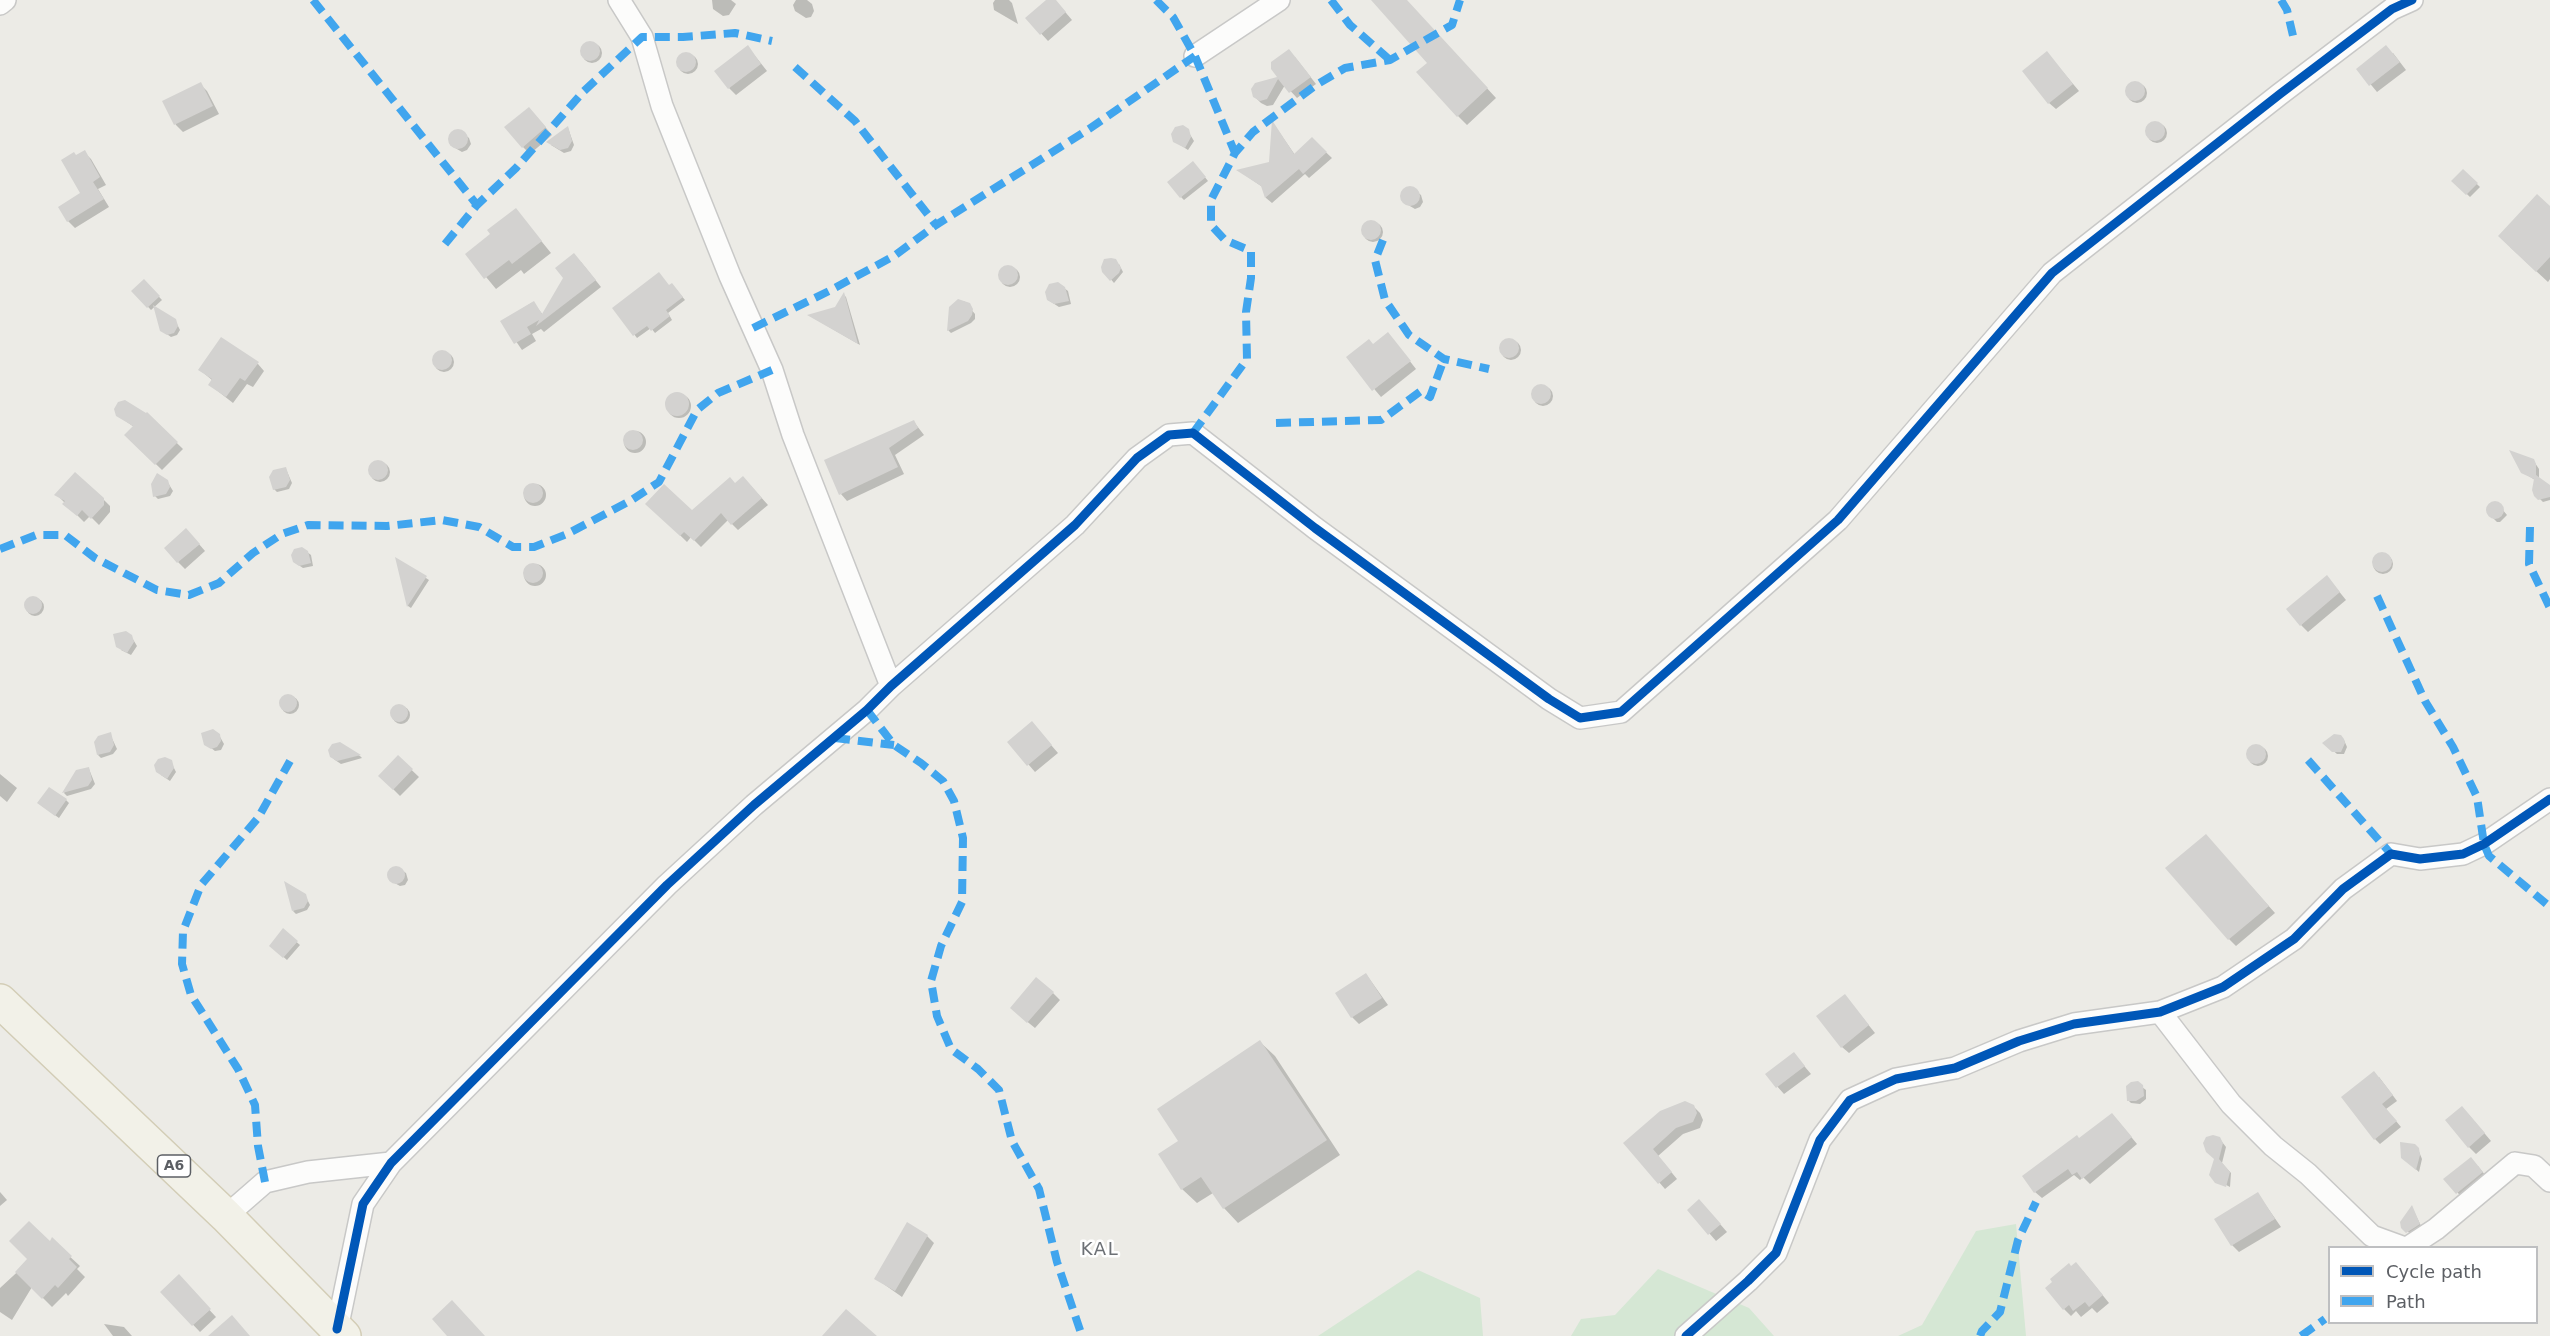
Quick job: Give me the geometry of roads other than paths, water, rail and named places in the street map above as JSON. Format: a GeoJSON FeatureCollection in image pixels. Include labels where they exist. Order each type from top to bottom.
{"type":"FeatureCollection","features":[{"type":"Feature","properties":{"kind":"main road","name":"A6"},"geometry":{"type":"LineString","coordinates":[[0,1001],[226,1216],[341,1332]]}},
{"type":"Feature","properties":{"kind":"street"},"geometry":{"type":"LineString","coordinates":[[0,4],[5,0]]}},
{"type":"Feature","properties":{"kind":"street"},"geometry":{"type":"LineString","coordinates":[[619,0],[642,37],[662,106],[730,276],[772,370],[793,435],[891,686]]}},
{"type":"Feature","properties":{"kind":"street"},"geometry":{"type":"LineString","coordinates":[[1195,56],[1279,0]]}},
{"type":"Feature","properties":{"kind":"street"},"geometry":{"type":"LineString","coordinates":[[341,1332],[363,1204],[391,1163],[667,885],[754,805],[867,710],[891,686],[1075,525],[1137,458],[1169,435],[1193,433],[1315,528],[1550,699],[1580,718],[1622,712],[1838,520],[2052,273],[2392,9],[2412,0]]}},
{"type":"Feature","properties":{"kind":"street"},"geometry":{"type":"LineString","coordinates":[[1686,1336],[1776,1253],[1820,1140],[1850,1100],[1896,1079],[1955,1068],[2019,1041],[2074,1024],[2160,1012],[2223,987],[2294,939],[2343,890],[2391,854],[2420,859],[2463,854],[2484,844],[2550,799]]}},
{"type":"Feature","properties":{"kind":"street"},"geometry":{"type":"LineString","coordinates":[[2160,1012],[2231,1104],[2273,1146],[2308,1173],[2372,1236],[2400,1246]]}},
{"type":"Feature","properties":{"kind":"street"},"geometry":{"type":"LineString","coordinates":[[226,1216],[265,1182],[308,1172],[391,1163]]}},
{"type":"Feature","properties":{"kind":"street"},"geometry":{"type":"LineString","coordinates":[[2409,1246],[2436,1229],[2515,1163],[2534,1166],[2550,1181]]}},
{"type":"Feature","properties":{"kind":"district","name":"KAL"},"geometry":{"type":"Point","coordinates":[1100,1250]}}]}
